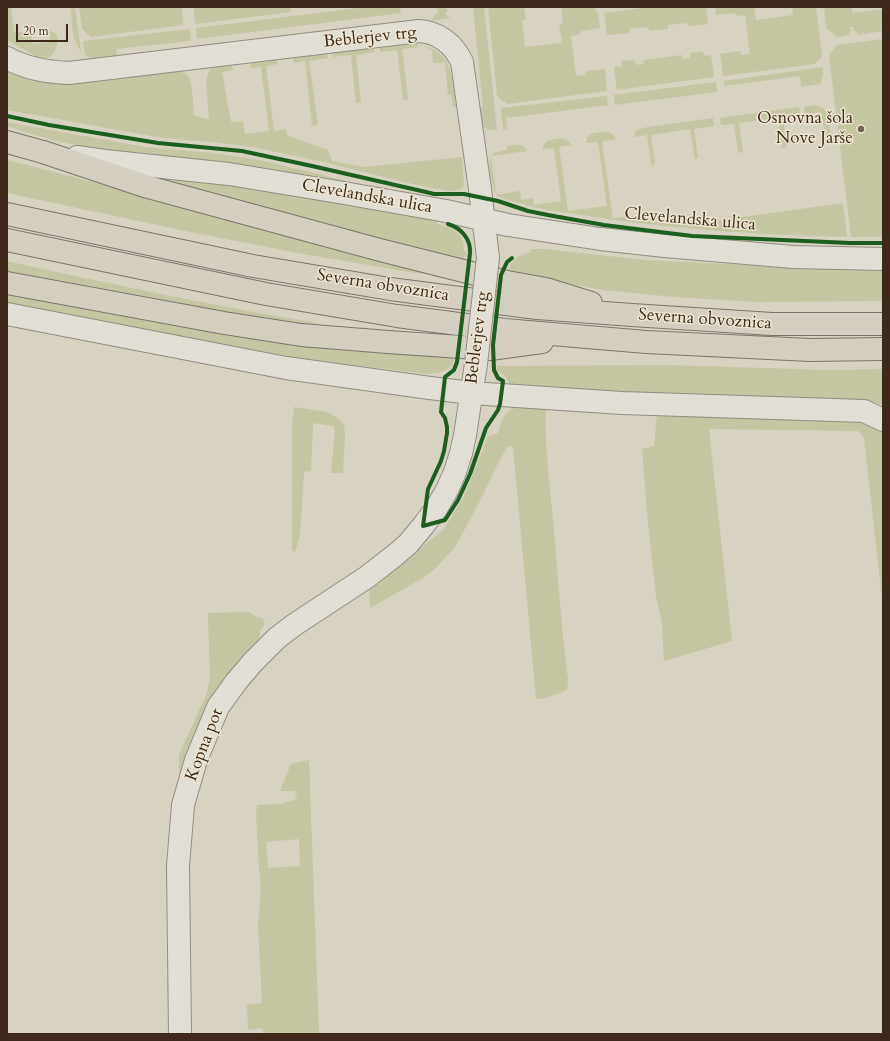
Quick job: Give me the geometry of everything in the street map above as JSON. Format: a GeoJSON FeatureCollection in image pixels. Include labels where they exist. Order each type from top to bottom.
{"type":"FeatureCollection","features":[{"type":"Feature","properties":{"kind":"main road"},"geometry":{"type":"LineString","coordinates":[[7,142],[43,152],[148,187],[388,252],[507,282],[546,289],[632,315]]}},
{"type":"Feature","properties":{"kind":"main road","name":"Severna obvoznica"},"geometry":{"type":"LineString","coordinates":[[7,214],[253,266],[390,289],[537,308],[772,324],[883,324]]}},
{"type":"Feature","properties":{"kind":"main road","name":"Severna obvoznica"},"geometry":{"type":"LineString","coordinates":[[7,240],[258,292],[397,316],[490,328],[646,342],[810,350],[883,349]]}},
{"type":"Feature","properties":{"kind":"main road"},"geometry":{"type":"LineString","coordinates":[[7,283],[224,323],[301,335],[490,349],[582,336]]}},
{"type":"Feature","properties":{"kind":"street","name":"Beblerjev trg"},"geometry":{"type":"LineString","coordinates":[[7,58],[39,70],[69,73],[419,31],[431,33],[441,38],[454,49],[462,62],[488,258],[476,364],[471,393]]}},
{"type":"Feature","properties":{"kind":"street","name":"Clevelandska ulica"},"geometry":{"type":"LineString","coordinates":[[43,152],[105,161],[229,174],[446,211],[522,227],[592,238],[793,257],[883,259]]}},
{"type":"Feature","properties":{"kind":"street"},"geometry":{"type":"LineString","coordinates":[[7,314],[286,368],[471,393],[622,403],[864,411],[883,420]]}},
{"type":"Feature","properties":{"kind":"street","name":"Kopna pot"},"geometry":{"type":"LineString","coordinates":[[180,1034],[178,866],[183,806],[196,760],[218,707],[245,672],[277,638],[294,625],[367,577],[408,544],[423,526],[436,509],[455,472],[465,435],[471,393]]}},
{"type":"Feature","properties":{"kind":"green space"},"geometry":{"type":"Polygon","coordinates":[[[7,7],[15,7],[11,8],[14,33],[30,31],[33,44],[50,42],[49,31],[56,34],[58,40],[52,55],[43,60],[7,40],[7,7]]]}},
{"type":"Feature","properties":{"kind":"green space"},"geometry":{"type":"Polygon","coordinates":[[[71,7],[75,7],[81,51],[75,41],[71,7]]]}},
{"type":"Feature","properties":{"kind":"green space"},"geometry":{"type":"Polygon","coordinates":[[[79,7],[182,7],[183,25],[91,37],[82,29],[79,7]]]}},
{"type":"Feature","properties":{"kind":"green space"},"geometry":{"type":"Polygon","coordinates":[[[194,7],[290,7],[291,12],[195,24],[194,7]]]}},
{"type":"Feature","properties":{"kind":"green space"},"geometry":{"type":"Polygon","coordinates":[[[367,7],[400,7],[401,13],[197,39],[196,28],[367,7]]]}},
{"type":"Feature","properties":{"kind":"green space"},"geometry":{"type":"Polygon","coordinates":[[[435,7],[444,7],[448,10],[445,14],[450,18],[431,21],[439,10],[435,7]]]}},
{"type":"Feature","properties":{"kind":"green space"},"geometry":{"type":"Polygon","coordinates":[[[473,7],[484,7],[497,130],[488,129],[482,125],[477,109],[483,107],[473,7]]]}},
{"type":"Feature","properties":{"kind":"green space"},"geometry":{"type":"Polygon","coordinates":[[[488,7],[524,7],[526,19],[522,20],[525,47],[562,43],[559,25],[563,24],[561,7],[593,7],[598,13],[600,28],[581,31],[581,34],[571,36],[576,76],[586,75],[586,71],[605,69],[607,91],[507,104],[497,96],[488,7]]]}},
{"type":"Feature","properties":{"kind":"green space"},"geometry":{"type":"Polygon","coordinates":[[[650,7],[706,7],[708,24],[688,26],[687,23],[668,25],[668,29],[649,31],[648,27],[629,29],[630,33],[607,35],[604,13],[650,7]]]}},
{"type":"Feature","properties":{"kind":"green space"},"geometry":{"type":"Polygon","coordinates":[[[715,7],[754,7],[756,20],[793,15],[792,7],[816,7],[822,56],[815,64],[723,76],[720,54],[740,51],[741,55],[750,54],[745,15],[736,16],[735,13],[716,15],[715,7]]]}},
{"type":"Feature","properties":{"kind":"green space"},"geometry":{"type":"Polygon","coordinates":[[[824,7],[852,7],[852,13],[883,9],[883,31],[857,35],[857,31],[854,31],[853,27],[850,27],[851,31],[849,32],[849,35],[837,37],[826,28],[824,7]]]}},
{"type":"Feature","properties":{"kind":"green space"},"geometry":{"type":"Polygon","coordinates":[[[190,29],[191,41],[116,49],[118,61],[92,59],[85,55],[83,41],[190,29]]]}},
{"type":"Feature","properties":{"kind":"green space","name":"Osnovna šola Nove Jarše"},"geometry":{"type":"Polygon","coordinates":[[[883,39],[883,237],[851,237],[829,55],[837,45],[883,39]]]}},
{"type":"Feature","properties":{"kind":"green space"},"geometry":{"type":"Polygon","coordinates":[[[402,41],[403,45],[417,44],[418,47],[402,49],[408,99],[403,100],[397,50],[380,52],[379,44],[402,41]]]}},
{"type":"Feature","properties":{"kind":"green space"},"geometry":{"type":"Polygon","coordinates":[[[373,45],[374,52],[356,55],[361,103],[356,103],[351,55],[333,57],[332,50],[373,45]]]}},
{"type":"Feature","properties":{"kind":"green space"},"geometry":{"type":"Polygon","coordinates":[[[424,45],[442,56],[447,63],[452,78],[456,107],[453,107],[451,95],[448,95],[445,62],[433,63],[432,50],[424,45]]]}},
{"type":"Feature","properties":{"kind":"green space"},"geometry":{"type":"Polygon","coordinates":[[[327,51],[328,58],[309,61],[318,125],[312,126],[305,61],[293,63],[296,56],[327,51]]]}},
{"type":"Feature","properties":{"kind":"green space"},"geometry":{"type":"Polygon","coordinates":[[[703,51],[704,56],[711,55],[714,77],[617,90],[614,67],[622,66],[621,61],[635,60],[636,65],[644,64],[643,60],[682,55],[682,59],[690,58],[690,53],[703,51]]]}},
{"type":"Feature","properties":{"kind":"green space"},"geometry":{"type":"Polygon","coordinates":[[[273,59],[278,64],[266,66],[274,131],[286,129],[287,135],[328,150],[332,161],[364,167],[462,157],[464,185],[459,190],[450,191],[425,187],[319,161],[252,147],[163,138],[7,110],[7,66],[177,70],[186,74],[190,79],[194,115],[209,120],[206,82],[208,74],[214,67],[227,64],[234,70],[222,72],[231,122],[243,121],[245,134],[269,131],[261,67],[250,68],[250,65],[254,61],[273,59]]]}},
{"type":"Feature","properties":{"kind":"green space"},"geometry":{"type":"Polygon","coordinates":[[[823,67],[823,76],[820,84],[801,87],[800,76],[724,86],[724,81],[823,67]]]}},
{"type":"Feature","properties":{"kind":"green space"},"geometry":{"type":"Polygon","coordinates":[[[716,82],[717,92],[615,105],[614,95],[716,82]]]}},
{"type":"Feature","properties":{"kind":"green space"},"geometry":{"type":"Polygon","coordinates":[[[607,96],[608,105],[506,118],[507,129],[503,129],[501,108],[607,96]]]}},
{"type":"Feature","properties":{"kind":"green space"},"geometry":{"type":"Polygon","coordinates":[[[814,105],[826,110],[828,114],[831,140],[826,141],[821,112],[805,114],[804,107],[814,105]]]}},
{"type":"Feature","properties":{"kind":"green space"},"geometry":{"type":"Polygon","coordinates":[[[799,107],[800,115],[783,118],[787,147],[782,148],[778,118],[739,123],[743,152],[738,153],[734,124],[721,125],[720,118],[799,107]]]}},
{"type":"Feature","properties":{"kind":"green space"},"geometry":{"type":"Polygon","coordinates":[[[713,118],[714,126],[694,129],[698,158],[695,159],[690,129],[651,135],[655,164],[651,165],[647,135],[634,137],[636,131],[642,128],[713,118]]]}},
{"type":"Feature","properties":{"kind":"green space"},"geometry":{"type":"Polygon","coordinates":[[[7,122],[145,147],[213,153],[260,160],[427,200],[108,152],[32,134],[7,126],[7,122]]]}},
{"type":"Feature","properties":{"kind":"green space"},"geometry":{"type":"Polygon","coordinates":[[[607,132],[613,134],[616,139],[602,142],[613,218],[625,217],[625,219],[685,225],[843,203],[847,237],[780,235],[680,228],[542,209],[510,201],[496,195],[520,191],[521,200],[533,198],[534,205],[561,201],[554,148],[543,149],[543,146],[547,141],[560,138],[566,140],[571,145],[559,147],[568,211],[607,206],[598,142],[586,143],[589,136],[594,133],[607,132]]]}},
{"type":"Feature","properties":{"kind":"green space"},"geometry":{"type":"Polygon","coordinates":[[[513,145],[521,145],[527,151],[491,156],[499,151],[507,150],[507,146],[513,145]]]}},
{"type":"Feature","properties":{"kind":"green space"},"geometry":{"type":"Polygon","coordinates":[[[491,157],[496,195],[490,168],[491,157]]]}},
{"type":"Feature","properties":{"kind":"green space"},"geometry":{"type":"Polygon","coordinates":[[[7,160],[167,201],[428,272],[425,274],[415,273],[298,253],[190,232],[7,193],[7,160]]]}},
{"type":"Feature","properties":{"kind":"green space"},"geometry":{"type":"Polygon","coordinates":[[[157,174],[438,218],[437,224],[453,230],[460,235],[464,244],[464,251],[467,252],[463,263],[157,180],[157,174]]]}},
{"type":"Feature","properties":{"kind":"green space"},"geometry":{"type":"Polygon","coordinates":[[[531,249],[544,249],[645,260],[883,271],[883,301],[757,302],[674,297],[604,290],[506,274],[515,259],[530,252],[531,249]]]}},
{"type":"Feature","properties":{"kind":"green space"},"geometry":{"type":"Polygon","coordinates":[[[7,261],[162,294],[318,323],[319,326],[316,328],[173,303],[173,301],[7,271],[7,261]]]}},
{"type":"Feature","properties":{"kind":"green space"},"geometry":{"type":"Polygon","coordinates":[[[7,292],[455,355],[453,364],[446,370],[428,374],[336,363],[243,349],[7,304],[7,292]]]}},
{"type":"Feature","properties":{"kind":"green space"},"geometry":{"type":"Polygon","coordinates":[[[667,365],[829,370],[883,369],[883,405],[867,401],[809,397],[708,398],[510,386],[507,378],[497,370],[497,366],[667,365]]]}},
{"type":"Feature","properties":{"kind":"green space"},"geometry":{"type":"Polygon","coordinates":[[[515,406],[546,408],[548,464],[561,620],[568,679],[567,690],[546,698],[536,699],[513,447],[508,446],[455,547],[435,569],[421,579],[370,608],[369,590],[444,529],[463,498],[488,437],[498,433],[505,414],[515,406]]]}},
{"type":"Feature","properties":{"kind":"green space"},"geometry":{"type":"Polygon","coordinates":[[[294,407],[327,412],[339,419],[344,426],[345,434],[343,473],[331,473],[335,430],[333,426],[313,423],[311,471],[304,472],[300,535],[295,553],[292,549],[292,427],[294,407]]]}},
{"type":"Feature","properties":{"kind":"green space"},"geometry":{"type":"Polygon","coordinates":[[[657,413],[844,416],[883,427],[883,598],[882,599],[864,438],[858,431],[709,429],[732,641],[664,661],[662,625],[656,596],[648,524],[642,449],[654,446],[657,413]]]}},
{"type":"Feature","properties":{"kind":"green space"},"geometry":{"type":"Polygon","coordinates":[[[250,612],[255,617],[262,618],[265,623],[260,631],[259,642],[179,791],[179,755],[207,693],[210,677],[208,613],[250,612]]]}},
{"type":"Feature","properties":{"kind":"green space"},"geometry":{"type":"Polygon","coordinates":[[[309,760],[319,1034],[263,1034],[262,1028],[248,1030],[247,1005],[262,1003],[258,924],[261,889],[256,814],[257,805],[281,804],[297,799],[295,791],[280,791],[291,764],[309,760]],[[299,839],[266,842],[268,868],[300,866],[299,839]]]}},
{"type":"Feature","properties":{"kind":"cycle path"},"geometry":{"type":"LineString","coordinates":[[7,116],[49,125],[158,143],[242,151],[434,194],[464,194],[498,201],[528,211],[604,225],[692,236],[850,243],[883,243]]}},
{"type":"Feature","properties":{"kind":"cycle path"},"geometry":{"type":"LineString","coordinates":[[448,224],[461,231],[469,243],[470,253],[457,362],[454,370],[445,377],[441,412],[445,418],[447,427],[444,451],[428,489],[423,526],[445,520],[458,500],[470,474],[486,428],[498,410],[500,404],[503,381],[498,378],[494,370],[493,345],[501,275],[507,262],[512,258]]}},
{"type":"Feature","properties":{"kind":"place","name":"Osnovna šola Nove Jarše"},"geometry":{"type":"Point","coordinates":[861,129]}}]}
